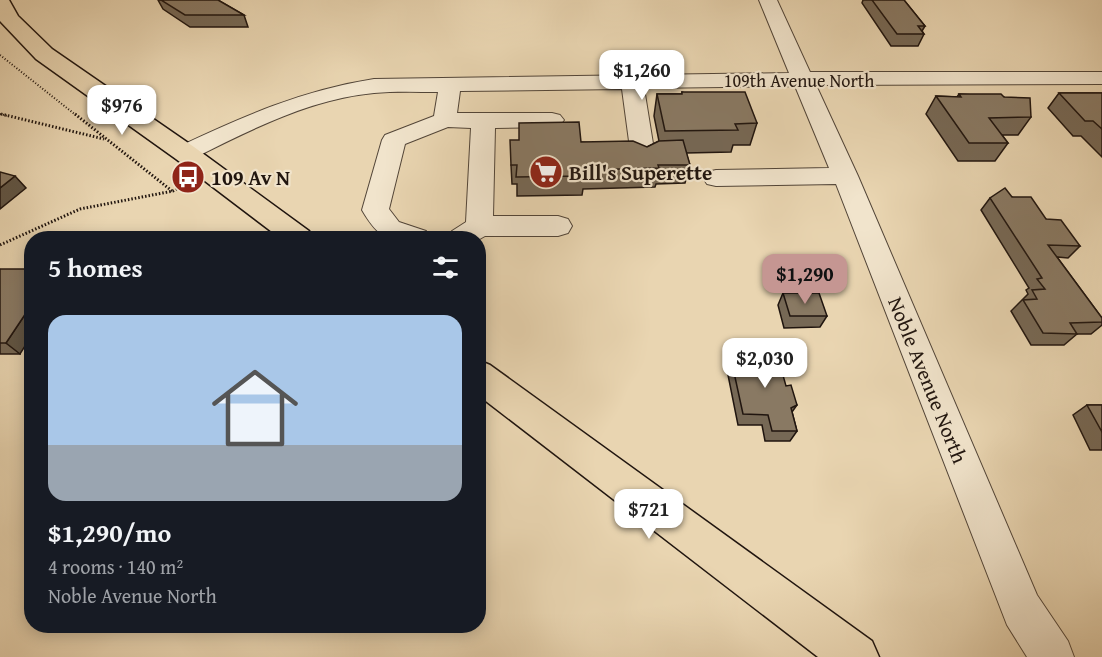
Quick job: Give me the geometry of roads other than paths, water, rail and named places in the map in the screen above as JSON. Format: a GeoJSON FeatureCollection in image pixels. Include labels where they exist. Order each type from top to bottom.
{"type":"FeatureCollection","features":[{"type":"Feature","properties":{"kind":"main road"},"geometry":{"type":"LineString","coordinates":[[0,1],[9,19],[44,54],[185,153],[290,231]]}},
{"type":"Feature","properties":{"kind":"main road"},"geometry":{"type":"LineString","coordinates":[[486,381],[855,657]]}},
{"type":"Feature","properties":{"kind":"street","name":"Noble Avenue North"},"geometry":{"type":"LineString","coordinates":[[768,0],[804,79],[1022,610],[1052,657]]}},
{"type":"Feature","properties":{"kind":"street","name":"109th Avenue North"},"geometry":{"type":"LineString","coordinates":[[185,153],[290,104],[326,94],[374,86],[804,79],[1102,78]]}},
{"type":"Feature","properties":{"kind":"street"},"geometry":{"type":"LineString","coordinates":[[632,81],[643,156]]}},
{"type":"Feature","properties":{"kind":"street"},"geometry":{"type":"LineString","coordinates":[[445,120],[450,83]]}},
{"type":"Feature","properties":{"kind":"street"},"geometry":{"type":"LineString","coordinates":[[395,231],[389,229],[375,210],[394,140],[445,120],[552,120]]}},
{"type":"Feature","properties":{"kind":"street"},"geometry":{"type":"LineString","coordinates":[[470,231],[483,121]]}},
{"type":"Feature","properties":{"kind":"street"},"geometry":{"type":"LineString","coordinates":[[716,178],[844,176]]}},
{"type":"Feature","properties":{"kind":"street"},"geometry":{"type":"LineString","coordinates":[[485,231],[558,226]]}},
{"type":"Feature","properties":{"kind":"place","name":"Bill's Superette"},"geometry":{"type":"Point","coordinates":[546,172]}},
{"type":"Feature","properties":{"kind":"place","name":"109 Av N"},"geometry":{"type":"Point","coordinates":[188,177]}}]}
